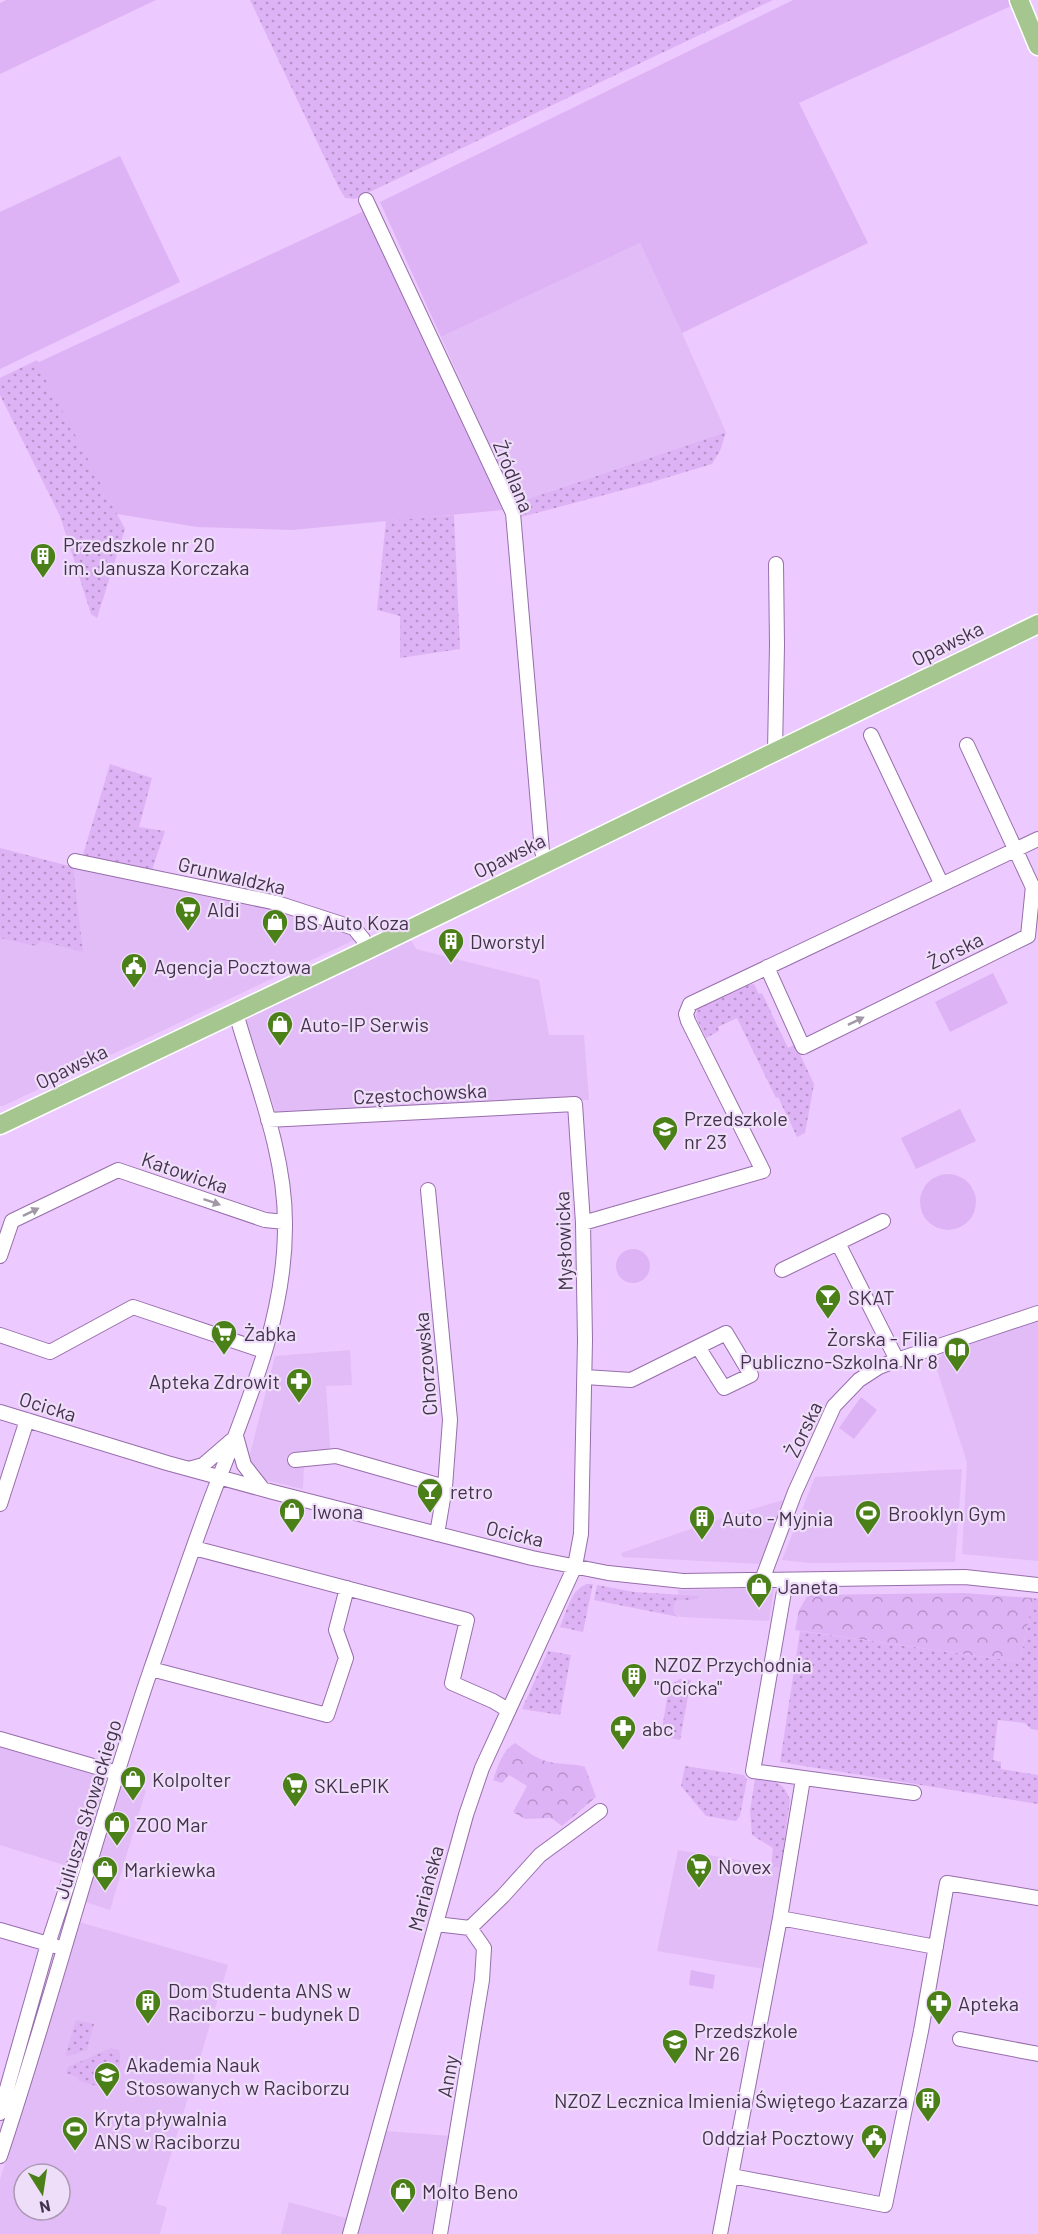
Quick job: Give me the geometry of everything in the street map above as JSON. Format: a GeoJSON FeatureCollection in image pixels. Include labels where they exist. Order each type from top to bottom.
{"type":"FeatureCollection","features":[{"type":"Feature","properties":{"kind":"main road"},"geometry":{"type":"LineString","coordinates":[[1019,0],[1038,46]]}},
{"type":"Feature","properties":{"kind":"main road","name":"Opawska"},"geometry":{"type":"LineString","coordinates":[[0,1125],[367,950],[1038,624]]}},
{"type":"Feature","properties":{"kind":"street","name":"Źródlana"},"geometry":{"type":"LineString","coordinates":[[366,201],[513,513],[542,851],[546,862]]}},
{"type":"Feature","properties":{"kind":"street"},"geometry":{"type":"LineString","coordinates":[[775,751],[776,564]]}},
{"type":"Feature","properties":{"kind":"street"},"geometry":{"type":"LineString","coordinates":[[871,735],[941,884]]}},
{"type":"Feature","properties":{"kind":"street","name":"Żorska"},"geometry":{"type":"LineString","coordinates":[[767,967],[803,1047],[1028,936],[1035,892],[967,745]]}},
{"type":"Feature","properties":{"kind":"street"},"geometry":{"type":"LineString","coordinates":[[583,1223],[763,1171],[688,1021],[686,1014],[693,1001],[1038,838]]}},
{"type":"Feature","properties":{"kind":"street","name":"Grunwaldzka"},"geometry":{"type":"LineString","coordinates":[[75,861],[277,903],[354,928],[363,939],[367,950]]}},
{"type":"Feature","properties":{"kind":"street"},"geometry":{"type":"LineString","coordinates":[[220,1476],[236,1436],[279,1301],[285,1222],[280,1175],[268,1120],[236,1013]]}},
{"type":"Feature","properties":{"kind":"street","name":"Częstochowska"},"geometry":{"type":"LineString","coordinates":[[268,1120],[575,1104]]}},
{"type":"Feature","properties":{"kind":"street","name":"Mysłowicka"},"geometry":{"type":"LineString","coordinates":[[575,1104],[583,1223],[585,1377],[580,1534],[575,1566]]}},
{"type":"Feature","properties":{"kind":"street","name":"Katowicka"},"geometry":{"type":"LineString","coordinates":[[0,1256],[12,1221],[118,1170],[265,1220],[285,1222]]}},
{"type":"Feature","properties":{"kind":"street","name":"Chorzowska"},"geometry":{"type":"LineString","coordinates":[[428,1190],[450,1420],[446,1488],[437,1534]]}},
{"type":"Feature","properties":{"kind":"street"},"geometry":{"type":"LineString","coordinates":[[782,1270],[883,1221]]}},
{"type":"Feature","properties":{"kind":"street"},"geometry":{"type":"LineString","coordinates":[[838,1243],[897,1360]]}},
{"type":"Feature","properties":{"kind":"street"},"geometry":{"type":"LineString","coordinates":[[0,1335],[50,1352],[133,1307],[264,1351]]}},
{"type":"Feature","properties":{"kind":"street","name":"Żorska"},"geometry":{"type":"LineString","coordinates":[[762,1580],[795,1492],[834,1406],[859,1380],[879,1367],[897,1360],[1038,1313]]}},
{"type":"Feature","properties":{"kind":"street"},"geometry":{"type":"LineString","coordinates":[[585,1377],[631,1380],[698,1347]]}},
{"type":"Feature","properties":{"kind":"street","name":"Ocicka"},"geometry":{"type":"LineString","coordinates":[[0,1412],[188,1469],[532,1558],[575,1566],[661,1580],[965,1577],[1038,1585]]}},
{"type":"Feature","properties":{"kind":"street"},"geometry":{"type":"LineString","coordinates":[[0,1504],[27,1420]]}},
{"type":"Feature","properties":{"kind":"street"},"geometry":{"type":"LineString","coordinates":[[188,1469],[203,1465],[236,1436]]}},
{"type":"Feature","properties":{"kind":"street"},"geometry":{"type":"LineString","coordinates":[[236,1436],[244,1465],[262,1488]]}},
{"type":"Feature","properties":{"kind":"street"},"geometry":{"type":"LineString","coordinates":[[295,1460],[336,1456],[446,1488]]}},
{"type":"Feature","properties":{"kind":"street","name":"Juliusza Słowackiego"},"geometry":{"type":"LineString","coordinates":[[1,2150],[9,2087],[64,1949],[151,1669],[220,1476]]}},
{"type":"Feature","properties":{"kind":"street"},"geometry":{"type":"LineString","coordinates":[[194,1548],[466,1620],[452,1683],[508,1710]]}},
{"type":"Feature","properties":{"kind":"street","name":"Mariańska"},"geometry":{"type":"LineString","coordinates":[[350,2234],[466,1815],[482,1768],[575,1566]]}},
{"type":"Feature","properties":{"kind":"street"},"geometry":{"type":"LineString","coordinates":[[786,1580],[753,1771],[914,1793]]}},
{"type":"Feature","properties":{"kind":"street"},"geometry":{"type":"LineString","coordinates":[[151,1669],[327,1715],[346,1658],[336,1630],[347,1588]]}},
{"type":"Feature","properties":{"kind":"street"},"geometry":{"type":"LineString","coordinates":[[0,1739],[117,1773]]}},
{"type":"Feature","properties":{"kind":"street"},"geometry":{"type":"LineString","coordinates":[[720,2234],[780,1918],[803,1779]]}},
{"type":"Feature","properties":{"kind":"street"},"geometry":{"type":"LineString","coordinates":[[436,1924],[470,1929],[540,1855],[600,1811]]}},
{"type":"Feature","properties":{"kind":"street"},"geometry":{"type":"LineString","coordinates":[[0,2113],[48,1944],[75,1862]]}},
{"type":"Feature","properties":{"kind":"street"},"geometry":{"type":"LineString","coordinates":[[732,2176],[885,2205],[921,2031],[947,1883],[1038,1898]]}},
{"type":"Feature","properties":{"kind":"street"},"geometry":{"type":"LineString","coordinates":[[780,1918],[936,1947]]}},
{"type":"Feature","properties":{"kind":"street","name":"Anny"},"geometry":{"type":"LineString","coordinates":[[440,2234],[482,1980],[484,1948],[470,1929]]}},
{"type":"Feature","properties":{"kind":"street"},"geometry":{"type":"LineString","coordinates":[[0,1930],[64,1949]]}},
{"type":"Feature","properties":{"kind":"street"},"geometry":{"type":"LineString","coordinates":[[960,2040],[1038,2054]]}},
{"type":"Feature","properties":{"kind":"shaded area"},"geometry":{"type":"Polygon","coordinates":[[[640,243],[726,432],[516,503],[441,337],[640,243]]]}},
{"type":"Feature","properties":{"kind":"shaded area"},"geometry":{"type":"Polygon","coordinates":[[[73,867],[230,897],[333,925],[347,930],[354,940],[0,1106],[0,933],[73,867]]]}},
{"type":"Feature","properties":{"kind":"shaded area"},"geometry":{"type":"Polygon","coordinates":[[[411,940],[416,949],[539,980],[549,1035],[584,1035],[589,1100],[277,1116],[245,1018],[411,940]]]}},
{"type":"Feature","properties":{"kind":"shaded area"},"geometry":{"type":"Polygon","coordinates":[[[1038,1322],[1038,1561],[962,1554],[967,1462],[935,1364],[945,1351],[1038,1322]]]}},
{"type":"Feature","properties":{"kind":"shaded area"},"geometry":{"type":"Polygon","coordinates":[[[350,1350],[352,1385],[326,1386],[331,1461],[304,1464],[303,1489],[261,1479],[249,1458],[275,1356],[350,1350]]]}},
{"type":"Feature","properties":{"kind":"shaded area"},"geometry":{"type":"Polygon","coordinates":[[[962,1469],[955,1562],[811,1563],[782,1560],[815,1477],[962,1469]]]}},
{"type":"Feature","properties":{"kind":"shaded area"},"geometry":{"type":"Polygon","coordinates":[[[790,1498],[762,1564],[623,1557],[621,1553],[729,1516],[790,1498]]]}},
{"type":"Feature","properties":{"kind":"shaded area"},"geometry":{"type":"Polygon","coordinates":[[[774,1588],[769,1621],[681,1617],[673,1611],[674,1601],[679,1601],[678,1590],[774,1588]]]}},
{"type":"Feature","properties":{"kind":"shaded area"},"geometry":{"type":"Polygon","coordinates":[[[0,1744],[108,1778],[80,1870],[0,1845],[0,1744]]]}},
{"type":"Feature","properties":{"kind":"shaded area"},"geometry":{"type":"Polygon","coordinates":[[[121,1783],[146,1790],[110,1910],[85,1902],[121,1783]]]}},
{"type":"Feature","properties":{"kind":"shaded area"},"geometry":{"type":"Polygon","coordinates":[[[678,1850],[781,1867],[764,1969],[657,1951],[678,1850]]]}},
{"type":"Feature","properties":{"kind":"shaded area","name":"Akademia Nauk Stosowanych w Raciborzu"},"geometry":{"type":"Polygon","coordinates":[[[79,1922],[228,1965],[156,2204],[167,2207],[160,2234],[0,2234],[0,2180],[79,1922]]]}},
{"type":"Feature","properties":{"kind":"shaded area"},"geometry":{"type":"Polygon","coordinates":[[[386,2131],[451,2136],[433,2234],[357,2234],[386,2131]]]}},
{"type":"Feature","properties":{"kind":"shaded area"},"geometry":{"type":"Polygon","coordinates":[[[289,2202],[349,2219],[345,2234],[281,2234],[289,2202]]]}},
{"type":"Feature","properties":{"kind":"green space"},"geometry":{"type":"Polygon","coordinates":[[[6,0],[156,0],[0,74],[0,3],[6,0]]]}},
{"type":"Feature","properties":{"kind":"green space"},"geometry":{"type":"Polygon","coordinates":[[[250,0],[773,0],[355,199],[345,198],[338,186],[250,0]]]}},
{"type":"Feature","properties":{"kind":"green space"},"geometry":{"type":"Polygon","coordinates":[[[793,0],[1011,0],[1013,5],[799,103],[868,243],[682,333],[640,243],[441,337],[380,202],[793,0]]]}},
{"type":"Feature","properties":{"kind":"green space"},"geometry":{"type":"Polygon","coordinates":[[[120,156],[180,282],[0,369],[0,212],[120,156]]]}},
{"type":"Feature","properties":{"kind":"green space"},"geometry":{"type":"Polygon","coordinates":[[[364,211],[503,510],[292,530],[197,527],[117,514],[37,363],[364,211]]]}},
{"type":"Feature","properties":{"kind":"green space"},"geometry":{"type":"Polygon","coordinates":[[[37,360],[125,529],[97,618],[91,614],[60,516],[0,395],[0,378],[37,360]]]}},
{"type":"Feature","properties":{"kind":"green space"},"geometry":{"type":"Polygon","coordinates":[[[726,432],[720,451],[712,464],[521,517],[516,503],[726,432]]]}},
{"type":"Feature","properties":{"kind":"green space"},"geometry":{"type":"Polygon","coordinates":[[[454,515],[460,649],[400,658],[400,616],[377,610],[386,520],[454,515]]]}},
{"type":"Feature","properties":{"kind":"green space"},"geometry":{"type":"Polygon","coordinates":[[[110,764],[152,778],[139,827],[165,831],[152,870],[82,858],[110,764]]]}},
{"type":"Feature","properties":{"kind":"green space"},"geometry":{"type":"Polygon","coordinates":[[[0,848],[73,867],[83,952],[41,941],[36,946],[0,938],[0,848]]]}},
{"type":"Feature","properties":{"kind":"green space"},"geometry":{"type":"Polygon","coordinates":[[[993,973],[1008,1003],[950,1032],[935,1002],[993,973]]]}},
{"type":"Feature","properties":{"kind":"green space"},"geometry":{"type":"Polygon","coordinates":[[[754,984],[759,994],[762,993],[788,1048],[795,1044],[814,1084],[805,1133],[797,1137],[737,1018],[718,1027],[719,1031],[706,1038],[696,1017],[697,1009],[747,985],[754,984]]]}},
{"type":"Feature","properties":{"kind":"green space"},"geometry":{"type":"Polygon","coordinates":[[[960,1109],[976,1141],[916,1169],[901,1138],[960,1109]]]}},
{"type":"Feature","properties":{"kind":"green space"},"geometry":{"type":"Polygon","coordinates":[[[948,1174],[959,1176],[968,1182],[974,1191],[976,1202],[974,1213],[968,1222],[959,1228],[948,1230],[937,1228],[928,1222],[922,1213],[920,1202],[922,1191],[928,1182],[937,1176],[948,1174]]]}},
{"type":"Feature","properties":{"kind":"green space"},"geometry":{"type":"Polygon","coordinates":[[[633,1249],[645,1254],[650,1266],[645,1278],[633,1283],[621,1278],[616,1266],[621,1254],[633,1249]]]}},
{"type":"Feature","properties":{"kind":"green space"},"geometry":{"type":"Polygon","coordinates":[[[861,1397],[877,1410],[854,1439],[839,1428],[861,1397]]]}},
{"type":"Feature","properties":{"kind":"green space"},"geometry":{"type":"Polygon","coordinates":[[[587,1584],[593,1584],[583,1632],[560,1627],[573,1596],[587,1584]]]}},
{"type":"Feature","properties":{"kind":"green space"},"geometry":{"type":"Polygon","coordinates":[[[597,1585],[634,1592],[699,1596],[697,1599],[675,1601],[673,1611],[679,1617],[594,1600],[597,1585]]]}},
{"type":"Feature","properties":{"kind":"green space"},"geometry":{"type":"Polygon","coordinates":[[[964,1593],[1033,1598],[1020,1662],[795,1630],[799,1610],[808,1595],[964,1593]]]}},
{"type":"Feature","properties":{"kind":"green space"},"geometry":{"type":"Polygon","coordinates":[[[1033,1598],[1038,1599],[1038,1730],[1031,1729],[1025,1723],[998,1720],[993,1760],[1001,1762],[1001,1769],[1038,1775],[1038,1804],[780,1762],[800,1631],[1020,1662],[1033,1598]]]}},
{"type":"Feature","properties":{"kind":"green space"},"geometry":{"type":"Polygon","coordinates":[[[548,1651],[571,1655],[560,1715],[522,1709],[548,1651]]]}},
{"type":"Feature","properties":{"kind":"green space"},"geometry":{"type":"Polygon","coordinates":[[[680,1679],[691,1680],[680,1740],[669,1738],[662,1729],[669,1686],[680,1679]]]}},
{"type":"Feature","properties":{"kind":"green space"},"geometry":{"type":"Polygon","coordinates":[[[515,1743],[545,1761],[585,1767],[596,1797],[562,1826],[551,1818],[525,1819],[513,1812],[527,1786],[509,1775],[502,1783],[493,1780],[504,1755],[515,1743]]]}},
{"type":"Feature","properties":{"kind":"green space"},"geometry":{"type":"Polygon","coordinates":[[[685,1766],[744,1775],[747,1780],[740,1816],[736,1821],[706,1816],[681,1786],[685,1766]]]}},
{"type":"Feature","properties":{"kind":"green space"},"geometry":{"type":"Polygon","coordinates":[[[755,1779],[781,1785],[790,1800],[781,1867],[771,1867],[773,1848],[752,1835],[750,1811],[755,1779]]]}},
{"type":"Feature","properties":{"kind":"green space"},"geometry":{"type":"Polygon","coordinates":[[[691,1970],[715,1975],[713,1989],[689,1985],[691,1970]]]}},
{"type":"Feature","properties":{"kind":"green space"},"geometry":{"type":"Polygon","coordinates":[[[76,2020],[94,2024],[87,2050],[65,2057],[76,2020]]]}},
{"type":"Feature","properties":{"kind":"green space"},"geometry":{"type":"Polygon","coordinates":[[[111,2048],[120,2051],[120,2064],[112,2090],[79,2081],[78,2077],[66,2073],[68,2067],[111,2048]]]}},
{"type":"Feature","properties":{"kind":"place","name":"Przedszkole nr 20 im. Janusza Korczaka"},"geometry":{"type":"Point","coordinates":[43,579]}},
{"type":"Feature","properties":{"kind":"place","name":"Aldi"},"geometry":{"type":"Point","coordinates":[188,932]}},
{"type":"Feature","properties":{"kind":"place","name":"BS Auto Koza"},"geometry":{"type":"Point","coordinates":[275,945]}},
{"type":"Feature","properties":{"kind":"place","name":"Dworstyl"},"geometry":{"type":"Point","coordinates":[451,964]}},
{"type":"Feature","properties":{"kind":"place","name":"Agencja Pocztowa"},"geometry":{"type":"Point","coordinates":[134,989]}},
{"type":"Feature","properties":{"kind":"place","name":"Auto-IP Serwis"},"geometry":{"type":"Point","coordinates":[280,1047]}},
{"type":"Feature","properties":{"kind":"place","name":"Przedszkole nr 23"},"geometry":{"type":"Point","coordinates":[665,1152]}},
{"type":"Feature","properties":{"kind":"place","name":"SKAT"},"geometry":{"type":"Point","coordinates":[828,1320]}},
{"type":"Feature","properties":{"kind":"place","name":"Żabka"},"geometry":{"type":"Point","coordinates":[224,1356]}},
{"type":"Feature","properties":{"kind":"place","name":"Żorska - Filia Publiczno-Szkolna Nr 8"},"geometry":{"type":"Point","coordinates":[957,1373]}},
{"type":"Feature","properties":{"kind":"place","name":"Apteka Zdrowit"},"geometry":{"type":"Point","coordinates":[299,1404]}},
{"type":"Feature","properties":{"kind":"place","name":"retro"},"geometry":{"type":"Point","coordinates":[430,1514]}},
{"type":"Feature","properties":{"kind":"place","name":"Iwona"},"geometry":{"type":"Point","coordinates":[292,1534]}},
{"type":"Feature","properties":{"kind":"place","name":"Brooklyn Gym"},"geometry":{"type":"Point","coordinates":[868,1536]}},
{"type":"Feature","properties":{"kind":"place","name":"Auto - Myjnia"},"geometry":{"type":"Point","coordinates":[702,1541]}},
{"type":"Feature","properties":{"kind":"place","name":"Janeta"},"geometry":{"type":"Point","coordinates":[759,1609]}},
{"type":"Feature","properties":{"kind":"place","name":"NZOZ Przychodnia \"Ocicka\""},"geometry":{"type":"Point","coordinates":[634,1699]}},
{"type":"Feature","properties":{"kind":"place","name":"abc"},"geometry":{"type":"Point","coordinates":[623,1751]}},
{"type":"Feature","properties":{"kind":"place","name":"Kolpolter"},"geometry":{"type":"Point","coordinates":[133,1802]}},
{"type":"Feature","properties":{"kind":"place","name":"SKLePIK"},"geometry":{"type":"Point","coordinates":[295,1808]}},
{"type":"Feature","properties":{"kind":"place","name":"ZOO Mar"},"geometry":{"type":"Point","coordinates":[117,1847]}},
{"type":"Feature","properties":{"kind":"place","name":"Novex"},"geometry":{"type":"Point","coordinates":[699,1889]}},
{"type":"Feature","properties":{"kind":"place","name":"Markiewka"},"geometry":{"type":"Point","coordinates":[105,1892]}},
{"type":"Feature","properties":{"kind":"place","name":"Dom Studenta ANS w Raciborzu - budynek D"},"geometry":{"type":"Point","coordinates":[148,2025]}},
{"type":"Feature","properties":{"kind":"place","name":"Apteka"},"geometry":{"type":"Point","coordinates":[939,2026]}},
{"type":"Feature","properties":{"kind":"place","name":"Przedszkole Nr 26"},"geometry":{"type":"Point","coordinates":[675,2065]}},
{"type":"Feature","properties":{"kind":"place","name":"Akademia Nauk Stosowanych w Raciborzu"},"geometry":{"type":"Point","coordinates":[107,2098]}},
{"type":"Feature","properties":{"kind":"place","name":"NZOZ Lecznica Imienia Świętego Łazarza"},"geometry":{"type":"Point","coordinates":[928,2123]}},
{"type":"Feature","properties":{"kind":"place","name":"Kryta pływalnia ANS w Raciborzu"},"geometry":{"type":"Point","coordinates":[75,2152]}},
{"type":"Feature","properties":{"kind":"place","name":"Oddział Pocztowy"},"geometry":{"type":"Point","coordinates":[874,2160]}},
{"type":"Feature","properties":{"kind":"place","name":"Molto Beno"},"geometry":{"type":"Point","coordinates":[403,2214]}}]}
